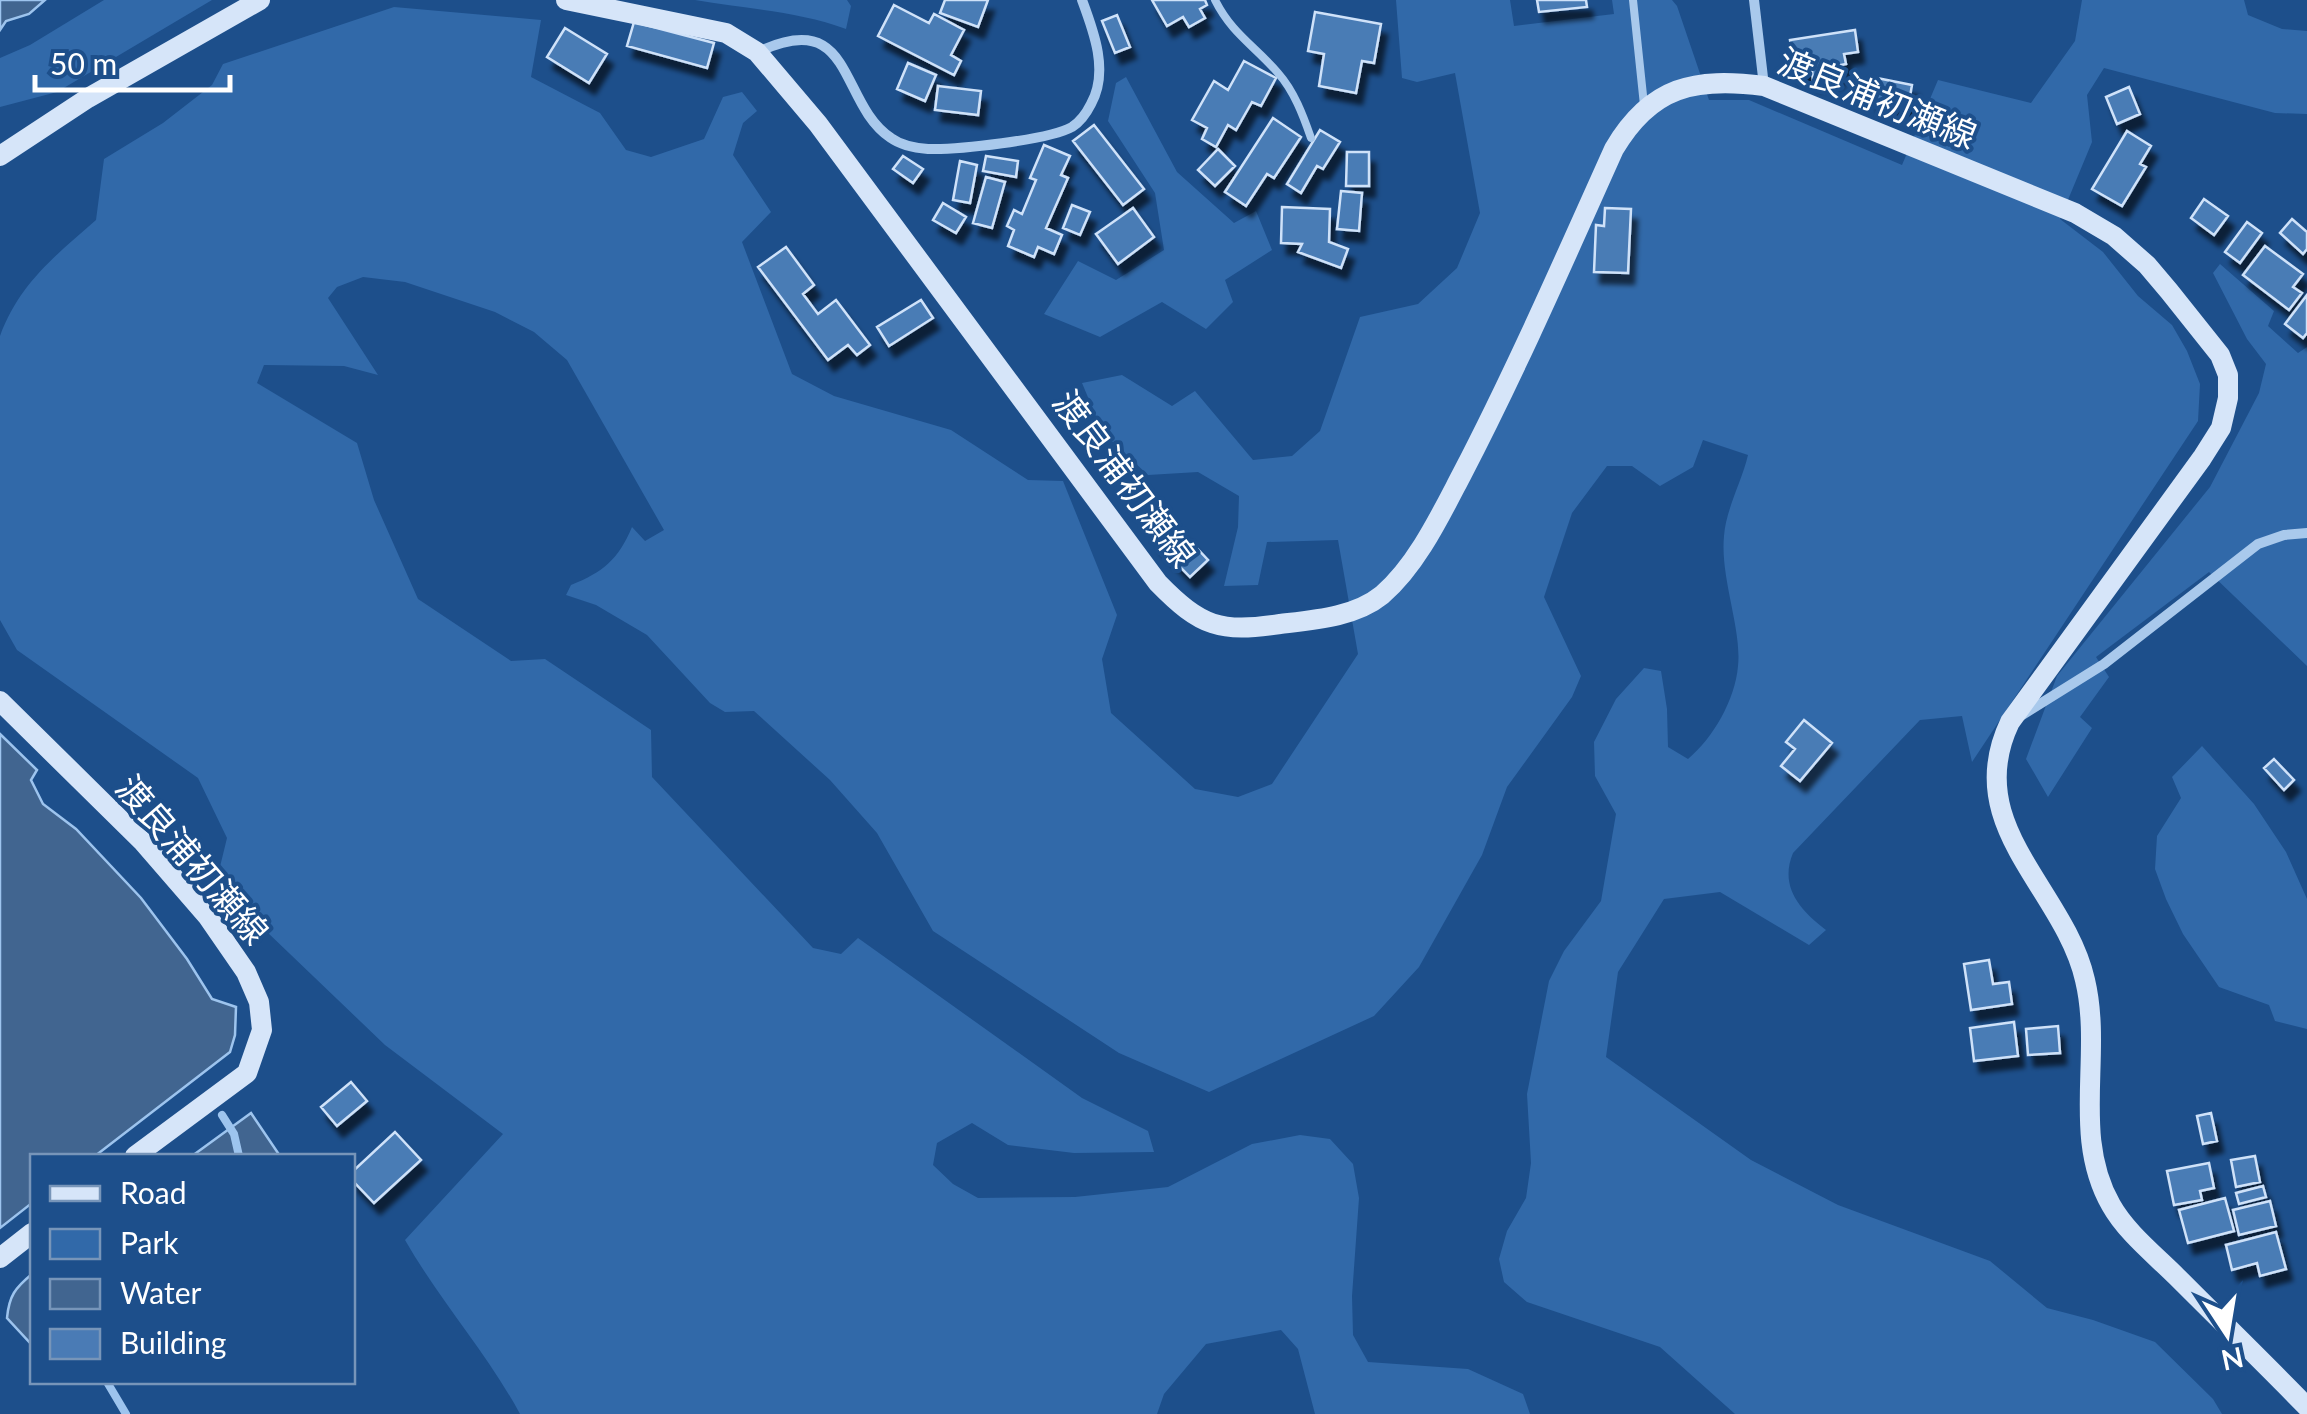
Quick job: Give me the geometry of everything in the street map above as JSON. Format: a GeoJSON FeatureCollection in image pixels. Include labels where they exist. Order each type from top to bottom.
{"type":"FeatureCollection","features":[{"type":"Feature","properties":{"kind":"main road"},"geometry":{"type":"LineString","coordinates":[[0,156],[88,98],[260,0]]}},
{"type":"Feature","properties":{"kind":"main road","name":"渡良浦初瀬線"},"geometry":{"type":"LineString","coordinates":[[566,0],[726,32],[758,52],[818,124],[1158,584],[1181,607],[1206,622],[1235,629],[1320,619],[1356,610],[1381,596],[1407,568],[1481,438],[1614,148],[1644,107],[1662,97],[1704,83],[1726,81],[1764,86],[2075,213],[2114,236],[2147,265],[2220,355],[2228,375],[2222,428],[2140,547],[2010,722],[1998,746],[1994,776],[2000,811],[2085,978],[2092,1018],[2089,1138],[2099,1183],[2114,1210],[2141,1241],[2307,1407]]}},
{"type":"Feature","properties":{"kind":"main road","name":"渡良浦初瀬線"},"geometry":{"type":"LineString","coordinates":[[0,700],[143,842],[208,917],[246,972],[260,1002],[262,1030],[247,1073],[138,1154]]}},
{"type":"Feature","properties":{"kind":"main road"},"geometry":{"type":"LineString","coordinates":[[0,1258],[30,1236]]}},
{"type":"Feature","properties":{"kind":"street"},"geometry":{"type":"LineString","coordinates":[[758,52],[793,38],[834,52],[873,118],[888,137],[909,147],[931,149],[1036,137],[1075,125],[1096,96],[1101,72],[1082,0]]}},
{"type":"Feature","properties":{"kind":"street"},"geometry":{"type":"LineString","coordinates":[[1754,0],[1764,86]]}},
{"type":"Feature","properties":{"kind":"street"},"geometry":{"type":"LineString","coordinates":[[2010,722],[2104,664],[2258,544],[2284,535],[2307,533]]}},
{"type":"Feature","properties":{"kind":"lane"},"geometry":{"type":"LineString","coordinates":[[1216,0],[1226,23],[1278,72],[1290,89],[1311,138]]}},
{"type":"Feature","properties":{"kind":"lane"},"geometry":{"type":"LineString","coordinates":[[1633,0],[1644,107]]}},
{"type":"Feature","properties":{"kind":"green space"},"geometry":{"type":"Polygon","coordinates":[[[104,0],[212,0],[57,92],[0,107],[0,58],[30,45],[104,0]]]}},
{"type":"Feature","properties":{"kind":"green space"},"geometry":{"type":"Polygon","coordinates":[[[695,0],[847,0],[851,6],[846,29],[791,14],[695,0]]]}},
{"type":"Feature","properties":{"kind":"green space"},"geometry":{"type":"Polygon","coordinates":[[[1396,0],[1510,0],[1514,26],[1614,14],[1612,0],[1672,0],[1709,100],[1749,100],[1902,165],[1938,80],[2031,103],[2075,41],[2082,0],[2244,0],[2248,15],[2282,29],[2307,31],[2307,114],[2275,113],[2104,68],[2087,95],[2092,142],[2060,219],[2103,252],[2138,296],[2172,325],[2200,384],[2198,421],[1972,762],[1962,716],[1920,720],[1793,853],[1789,877],[1794,897],[1826,930],[1809,945],[1720,892],[1664,899],[1618,972],[1606,1057],[1751,1160],[1838,1205],[1990,1261],[2047,1308],[2155,1342],[2213,1399],[2222,1414],[1735,1414],[1660,1347],[1527,1302],[1504,1282],[1499,1259],[1507,1231],[1526,1198],[1531,1163],[1527,1094],[1549,981],[1564,951],[1601,901],[1616,814],[1595,776],[1594,742],[1616,699],[1644,668],[1661,671],[1668,747],[1688,759],[1721,717],[1738,666],[1724,536],[1748,455],[1703,440],[1693,467],[1660,486],[1632,466],[1607,466],[1572,513],[1544,597],[1581,676],[1572,697],[1507,787],[1482,855],[1419,967],[1374,1016],[1209,1092],[1119,1053],[933,931],[877,833],[830,780],[754,711],[725,712],[710,703],[647,635],[596,605],[566,595],[571,585],[608,564],[632,527],[645,541],[664,530],[567,360],[534,332],[495,312],[405,282],[363,277],[337,287],[328,298],[378,375],[344,366],[264,365],[257,383],[357,443],[374,500],[418,599],[511,661],[545,659],[651,730],[652,777],[813,948],[841,954],[858,938],[1082,1098],[1148,1131],[1154,1152],[1074,1153],[1008,1145],[972,1123],[937,1143],[933,1165],[953,1184],[978,1198],[1075,1197],[1168,1187],[1252,1144],[1300,1135],[1330,1139],[1353,1164],[1359,1198],[1353,1335],[1368,1362],[1468,1369],[1523,1394],[1530,1414],[1315,1414],[1298,1349],[1281,1330],[1206,1344],[1164,1394],[1157,1414],[520,1414],[405,1240],[503,1134],[385,1045],[216,883],[227,838],[198,778],[17,650],[0,620],[0,336],[28,286],[96,220],[104,159],[163,123],[212,85],[223,64],[394,7],[541,20],[531,77],[600,113],[626,150],[651,157],[704,139],[723,97],[742,92],[757,111],[743,123],[733,155],[771,212],[742,242],[792,374],[834,396],[951,430],[1028,480],[1063,481],[1117,615],[1102,659],[1111,713],[1195,789],[1238,797],[1272,784],[1358,654],[1338,540],[1267,542],[1258,585],[1224,586],[1238,527],[1239,496],[1198,472],[1148,475],[1103,433],[1082,383],[1122,375],[1172,406],[1195,391],[1253,460],[1292,456],[1320,431],[1360,317],[1418,304],[1457,268],[1480,213],[1455,73],[1417,82],[1402,78],[1396,0]]]}},
{"type":"Feature","properties":{"kind":"green space"},"geometry":{"type":"Polygon","coordinates":[[[1126,77],[1177,172],[1234,223],[1256,211],[1272,250],[1225,280],[1233,302],[1206,329],[1162,302],[1100,337],[1044,314],[1078,261],[1116,280],[1164,250],[1155,193],[1108,121],[1116,83],[1126,77]]]}},
{"type":"Feature","properties":{"kind":"green space"},"geometry":{"type":"Polygon","coordinates":[[[2220,264],[2274,311],[2268,326],[2298,353],[2307,347],[2307,666],[2209,572],[2096,657],[2109,677],[2080,717],[2092,728],[2048,797],[2026,759],[2057,676],[2210,487],[2259,393],[2266,364],[2247,339],[2213,273],[2220,264]]]}},
{"type":"Feature","properties":{"kind":"green space"},"geometry":{"type":"Polygon","coordinates":[[[2202,746],[2254,804],[2286,852],[2307,899],[2307,1029],[2275,1021],[2269,1005],[2219,987],[2183,934],[2166,899],[2155,869],[2157,836],[2181,798],[2172,777],[2202,746]]]}},
{"type":"Feature","properties":{"kind":"water"},"geometry":{"type":"Polygon","coordinates":[[[0,0],[45,0],[29,14],[6,21],[0,30],[0,0]]]}},
{"type":"Feature","properties":{"kind":"water"},"geometry":{"type":"Polygon","coordinates":[[[0,734],[37,770],[31,780],[43,804],[76,829],[141,898],[212,999],[236,1007],[230,1052],[98,1154],[30,1154],[30,1205],[0,1228],[0,734]]]}},
{"type":"Feature","properties":{"kind":"water"},"geometry":{"type":"Polygon","coordinates":[[[251,1113],[279,1154],[195,1154],[251,1113]]]}},
{"type":"Feature","properties":{"kind":"water"},"geometry":{"type":"Polygon","coordinates":[[[30,1276],[30,1343],[7,1318],[9,1304],[30,1276]]]}},
{"type":"Feature","properties":{"kind":"building"},"geometry":{"type":"Polygon","coordinates":[[[945,0],[988,0],[978,27],[940,13],[945,0]]]}},
{"type":"Feature","properties":{"kind":"building"},"geometry":{"type":"Polygon","coordinates":[[[1152,0],[1205,0],[1207,5],[1200,9],[1205,18],[1189,27],[1183,17],[1167,26],[1152,0]]]}},
{"type":"Feature","properties":{"kind":"building"},"geometry":{"type":"Polygon","coordinates":[[[1537,0],[1586,0],[1587,7],[1539,12],[1537,0]]]}},
{"type":"Feature","properties":{"kind":"building"},"geometry":{"type":"Polygon","coordinates":[[[894,5],[929,23],[934,14],[964,30],[951,55],[961,61],[954,75],[878,36],[894,5]]]}},
{"type":"Feature","properties":{"kind":"building"},"geometry":{"type":"Polygon","coordinates":[[[1315,12],[1381,24],[1374,63],[1362,61],[1356,93],[1319,86],[1324,54],[1308,51],[1315,12]]]}},
{"type":"Feature","properties":{"kind":"building"},"geometry":{"type":"Polygon","coordinates":[[[1117,15],[1130,47],[1115,53],[1102,21],[1117,15]]]}},
{"type":"Feature","properties":{"kind":"building"},"geometry":{"type":"Polygon","coordinates":[[[634,22],[714,43],[707,68],[627,46],[634,22]]]}},
{"type":"Feature","properties":{"kind":"building"},"geometry":{"type":"Polygon","coordinates":[[[565,28],[607,54],[589,83],[547,57],[565,28]]]}},
{"type":"Feature","properties":{"kind":"building"},"geometry":{"type":"Polygon","coordinates":[[[1855,30],[1858,52],[1844,54],[1846,64],[1836,66],[1838,76],[1813,80],[1812,70],[1795,73],[1790,40],[1855,30]]]}},
{"type":"Feature","properties":{"kind":"building"},"geometry":{"type":"Polygon","coordinates":[[[1244,61],[1276,78],[1261,106],[1252,102],[1236,130],[1228,125],[1216,147],[1202,139],[1207,128],[1192,120],[1214,81],[1228,90],[1244,61]]]}},
{"type":"Feature","properties":{"kind":"building"},"geometry":{"type":"Polygon","coordinates":[[[908,63],[936,75],[925,101],[897,89],[908,63]]]}},
{"type":"Feature","properties":{"kind":"building"},"geometry":{"type":"Polygon","coordinates":[[[1877,78],[1912,85],[1908,108],[1872,100],[1877,78]]]}},
{"type":"Feature","properties":{"kind":"building"},"geometry":{"type":"Polygon","coordinates":[[[938,86],[981,91],[978,115],[935,110],[938,86]]]}},
{"type":"Feature","properties":{"kind":"building"},"geometry":{"type":"Polygon","coordinates":[[[2129,87],[2140,114],[2117,124],[2106,97],[2129,87]]]}},
{"type":"Feature","properties":{"kind":"building"},"geometry":{"type":"Polygon","coordinates":[[[1273,118],[1301,137],[1274,178],[1267,174],[1246,206],[1225,192],[1273,118]]]}},
{"type":"Feature","properties":{"kind":"building"},"geometry":{"type":"Polygon","coordinates":[[[1094,125],[1144,189],[1123,205],[1073,141],[1094,125]]]}},
{"type":"Feature","properties":{"kind":"building"},"geometry":{"type":"Polygon","coordinates":[[[1320,130],[1340,142],[1323,169],[1317,166],[1301,193],[1287,184],[1320,130]]]}},
{"type":"Feature","properties":{"kind":"building"},"geometry":{"type":"Polygon","coordinates":[[[2127,131],[2151,146],[2140,164],[2146,167],[2122,206],[2092,189],[2127,131]]]}},
{"type":"Feature","properties":{"kind":"building"},"geometry":{"type":"Polygon","coordinates":[[[1044,145],[1070,156],[1061,175],[1068,178],[1046,228],[1062,235],[1054,254],[1038,247],[1034,257],[1008,246],[1014,230],[1007,226],[1014,210],[1022,214],[1036,180],[1030,178],[1044,145]]]}},
{"type":"Feature","properties":{"kind":"building"},"geometry":{"type":"Polygon","coordinates":[[[1218,149],[1235,166],[1215,186],[1198,170],[1218,149]]]}},
{"type":"Feature","properties":{"kind":"building"},"geometry":{"type":"Polygon","coordinates":[[[1347,152],[1369,152],[1369,186],[1346,186],[1347,152]]]}},
{"type":"Feature","properties":{"kind":"building"},"geometry":{"type":"Polygon","coordinates":[[[903,156],[923,169],[913,183],[893,169],[903,156]]]}},
{"type":"Feature","properties":{"kind":"building"},"geometry":{"type":"Polygon","coordinates":[[[986,156],[1018,161],[1016,177],[983,171],[986,156]]]}},
{"type":"Feature","properties":{"kind":"building"},"geometry":{"type":"Polygon","coordinates":[[[960,161],[977,165],[970,203],[953,200],[960,161]]]}},
{"type":"Feature","properties":{"kind":"building"},"geometry":{"type":"Polygon","coordinates":[[[986,177],[1005,182],[992,228],[973,223],[986,177]]]}},
{"type":"Feature","properties":{"kind":"building"},"geometry":{"type":"Polygon","coordinates":[[[1341,191],[1362,193],[1359,231],[1337,229],[1341,191]]]}},
{"type":"Feature","properties":{"kind":"building"},"geometry":{"type":"Polygon","coordinates":[[[2204,199],[2228,216],[2214,235],[2191,218],[2204,199]]]}},
{"type":"Feature","properties":{"kind":"building"},"geometry":{"type":"Polygon","coordinates":[[[943,203],[966,217],[956,233],[933,220],[943,203]]]}},
{"type":"Feature","properties":{"kind":"building"},"geometry":{"type":"Polygon","coordinates":[[[1072,205],[1090,212],[1080,235],[1063,228],[1072,205]]]}},
{"type":"Feature","properties":{"kind":"building"},"geometry":{"type":"Polygon","coordinates":[[[1282,207],[1330,209],[1329,242],[1348,249],[1341,268],[1298,252],[1302,244],[1281,243],[1282,207]]]}},
{"type":"Feature","properties":{"kind":"building"},"geometry":{"type":"Polygon","coordinates":[[[1133,208],[1154,237],[1118,264],[1096,234],[1133,208]]]}},
{"type":"Feature","properties":{"kind":"building"},"geometry":{"type":"Polygon","coordinates":[[[1605,208],[1631,209],[1628,273],[1594,272],[1596,225],[1604,226],[1605,208]]]}},
{"type":"Feature","properties":{"kind":"building"},"geometry":{"type":"Polygon","coordinates":[[[2292,219],[2307,232],[2307,249],[2303,254],[2280,233],[2292,219]]]}},
{"type":"Feature","properties":{"kind":"building"},"geometry":{"type":"Polygon","coordinates":[[[2247,222],[2262,233],[2240,263],[2225,252],[2247,222]]]}},
{"type":"Feature","properties":{"kind":"building"},"geometry":{"type":"Polygon","coordinates":[[[2265,246],[2303,274],[2293,287],[2302,293],[2289,310],[2243,275],[2265,246]]]}},
{"type":"Feature","properties":{"kind":"building"},"geometry":{"type":"Polygon","coordinates":[[[786,247],[814,285],[803,294],[818,314],[836,300],[870,345],[857,355],[848,345],[828,360],[758,267],[786,247]]]}},
{"type":"Feature","properties":{"kind":"building"},"geometry":{"type":"Polygon","coordinates":[[[2307,295],[2307,333],[2303,338],[2285,324],[2307,295]]]}},
{"type":"Feature","properties":{"kind":"building"},"geometry":{"type":"Polygon","coordinates":[[[921,300],[933,318],[889,346],[877,327],[921,300]]]}},
{"type":"Feature","properties":{"kind":"building"},"geometry":{"type":"Polygon","coordinates":[[[1174,524],[1208,560],[1190,577],[1155,541],[1174,524]]]}},
{"type":"Feature","properties":{"kind":"building"},"geometry":{"type":"Polygon","coordinates":[[[1804,720],[1832,743],[1800,781],[1781,766],[1795,749],[1786,742],[1804,720]]]}},
{"type":"Feature","properties":{"kind":"building"},"geometry":{"type":"Polygon","coordinates":[[[2274,759],[2294,780],[2284,790],[2264,768],[2274,759]]]}},
{"type":"Feature","properties":{"kind":"building"},"geometry":{"type":"Polygon","coordinates":[[[1989,960],[1993,984],[2009,982],[2012,1004],[1971,1010],[1964,964],[1989,960]]]}},
{"type":"Feature","properties":{"kind":"building"},"geometry":{"type":"Polygon","coordinates":[[[2014,1022],[2018,1056],[1974,1061],[1970,1028],[2014,1022]]]}},
{"type":"Feature","properties":{"kind":"building"},"geometry":{"type":"Polygon","coordinates":[[[2058,1026],[2060,1053],[2028,1055],[2026,1029],[2058,1026]]]}},
{"type":"Feature","properties":{"kind":"building"},"geometry":{"type":"Polygon","coordinates":[[[351,1082],[367,1101],[337,1126],[321,1107],[351,1082]]]}},
{"type":"Feature","properties":{"kind":"building"},"geometry":{"type":"Polygon","coordinates":[[[2211,1113],[2217,1141],[2203,1144],[2197,1116],[2211,1113]]]}},
{"type":"Feature","properties":{"kind":"building"},"geometry":{"type":"Polygon","coordinates":[[[395,1132],[421,1160],[374,1203],[355,1183],[355,1169],[395,1132]]]}},
{"type":"Feature","properties":{"kind":"building"},"geometry":{"type":"Polygon","coordinates":[[[2255,1156],[2260,1182],[2236,1187],[2231,1160],[2255,1156]]]}},
{"type":"Feature","properties":{"kind":"building"},"geometry":{"type":"Polygon","coordinates":[[[2209,1163],[2214,1188],[2200,1191],[2202,1200],[2174,1205],[2167,1171],[2209,1163]]]}},
{"type":"Feature","properties":{"kind":"building"},"geometry":{"type":"Polygon","coordinates":[[[2263,1186],[2266,1197],[2239,1204],[2236,1193],[2263,1186]]]}},
{"type":"Feature","properties":{"kind":"building"},"geometry":{"type":"Polygon","coordinates":[[[2225,1198],[2234,1231],[2188,1243],[2179,1210],[2225,1198]]]}},
{"type":"Feature","properties":{"kind":"building"},"geometry":{"type":"Polygon","coordinates":[[[2270,1201],[2276,1226],[2239,1235],[2233,1210],[2270,1201]]]}},
{"type":"Feature","properties":{"kind":"building"},"geometry":{"type":"Polygon","coordinates":[[[2276,1232],[2286,1269],[2260,1276],[2257,1263],[2232,1270],[2226,1245],[2276,1232]]]}},
{"type":"Feature","properties":{"kind":"waterway"},"geometry":{"type":"LineString","coordinates":[[222,1115],[234,1134],[239,1154]]}},
{"type":"Feature","properties":{"kind":"waterway"},"geometry":{"type":"LineString","coordinates":[[108,1384],[126,1414]]}}]}
